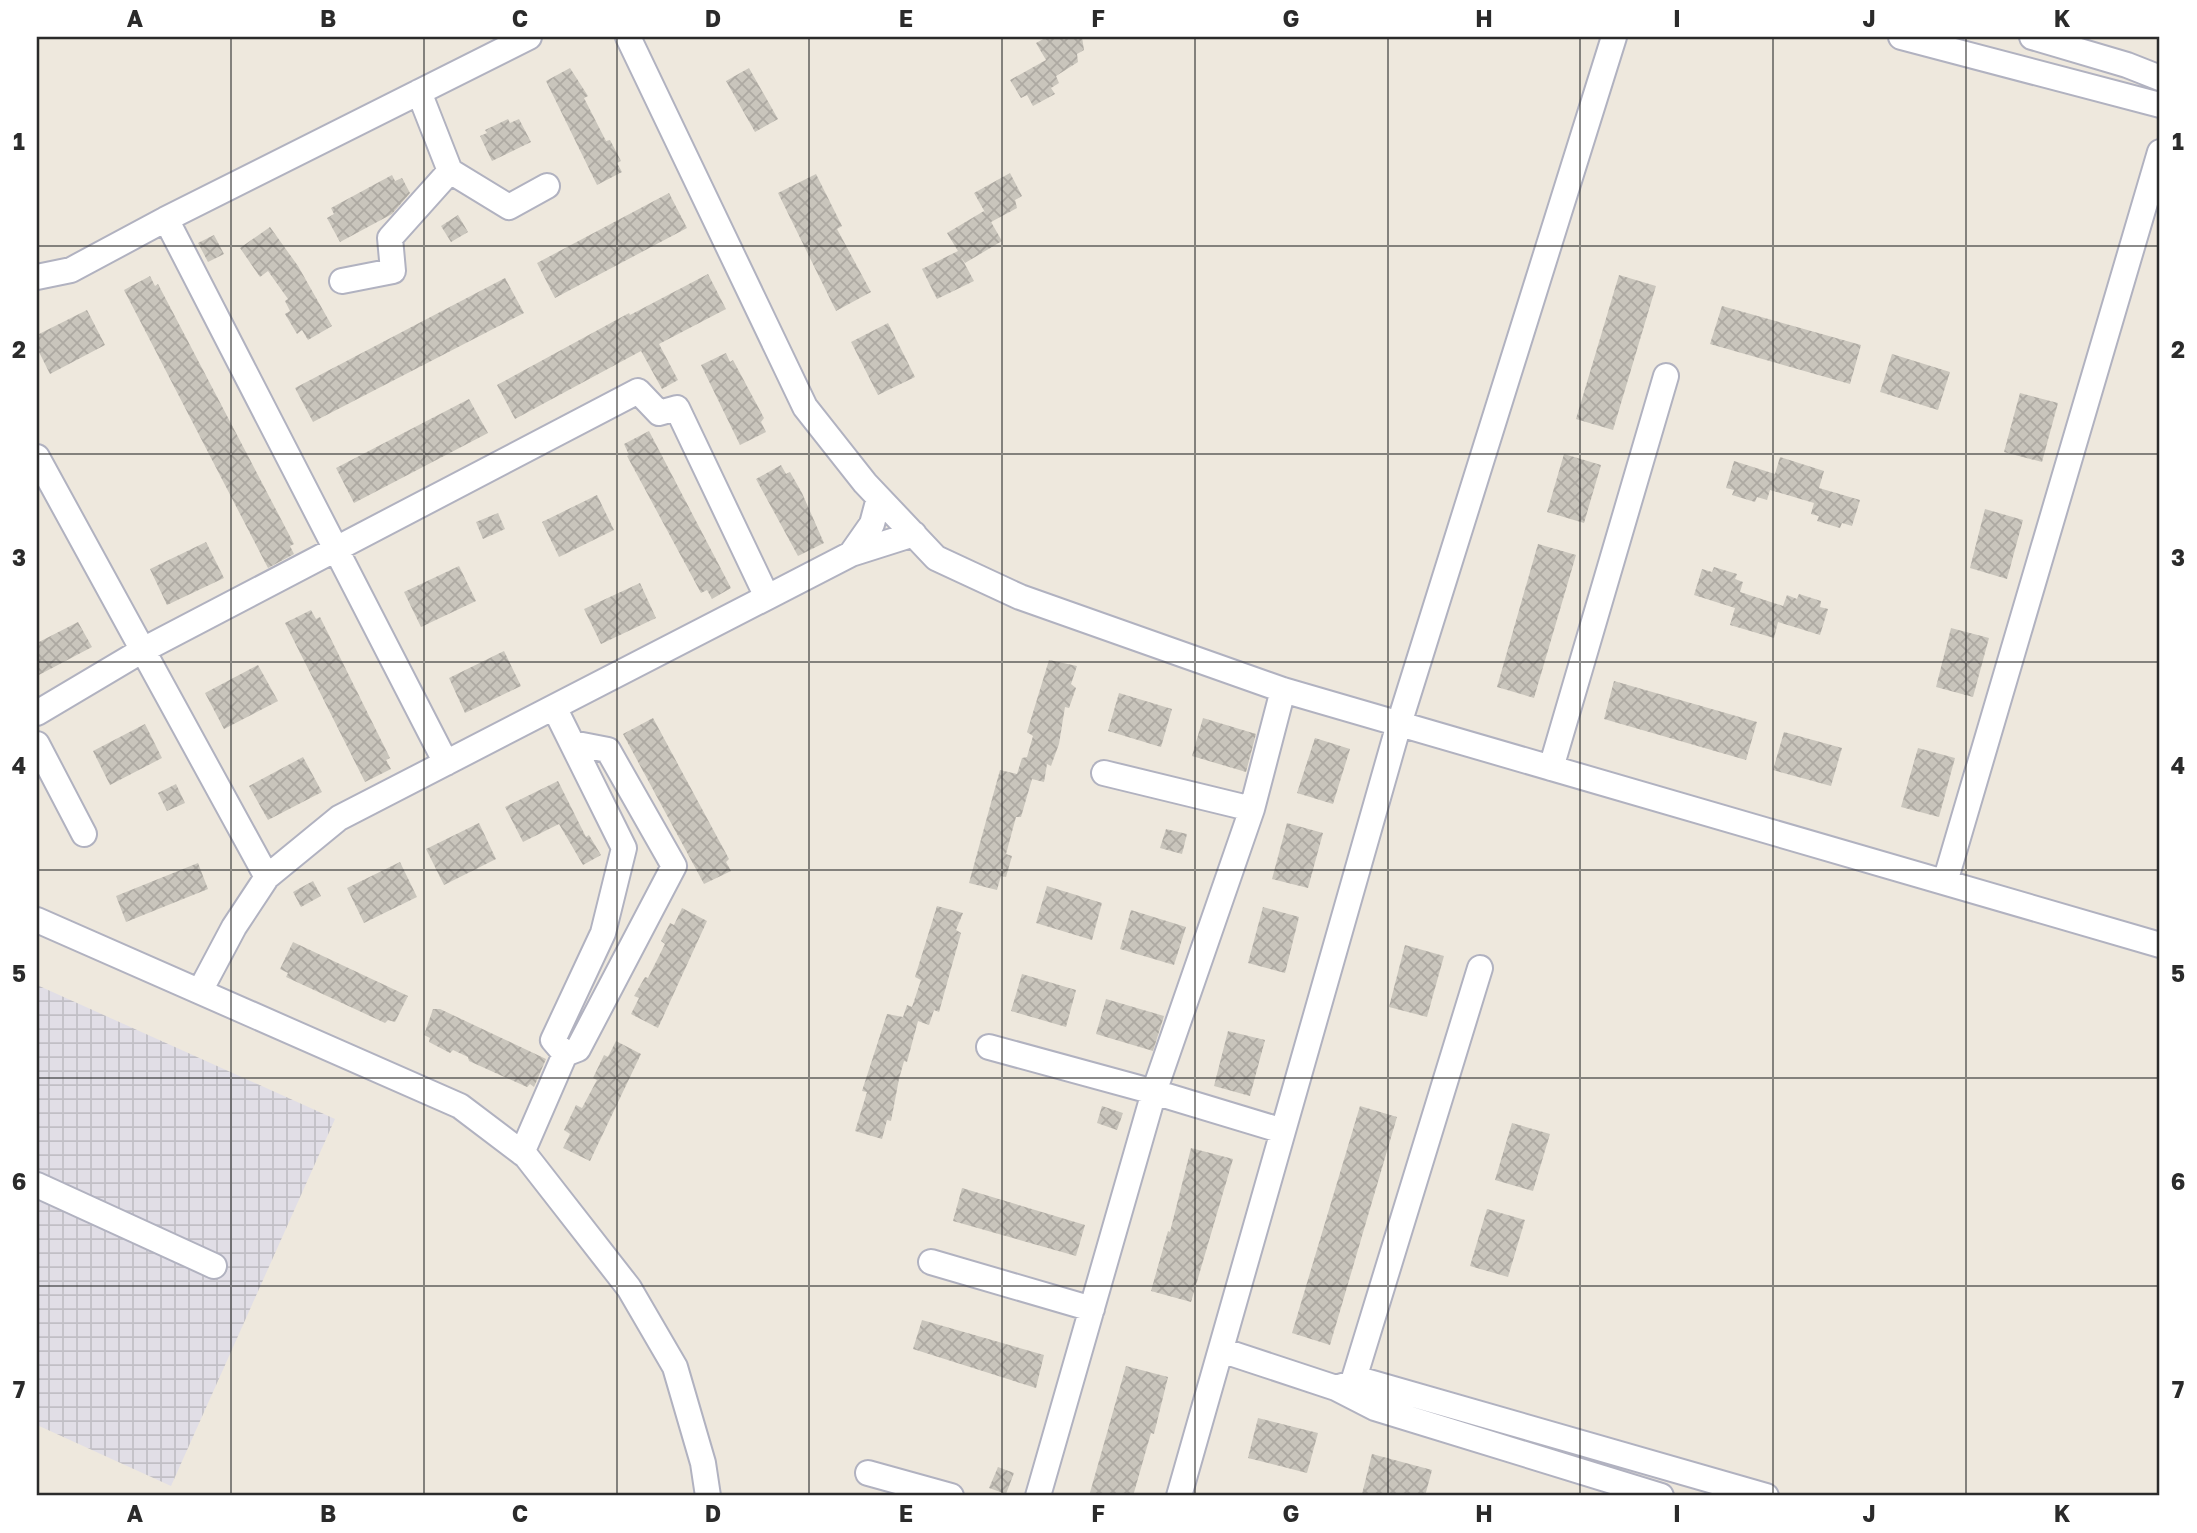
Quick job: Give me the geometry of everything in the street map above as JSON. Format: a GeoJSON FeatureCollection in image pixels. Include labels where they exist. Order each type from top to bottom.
{"type":"FeatureCollection","features":[{"type":"Feature","properties":{"kind":"street"},"geometry":{"type":"LineString","coordinates":[[37,278],[71,270],[166,219],[529,37]]}},
{"type":"Feature","properties":{"kind":"street"},"geometry":{"type":"LineString","coordinates":[[628,37],[805,407],[879,498],[936,558],[1020,597],[1283,690],[2160,945]]}},
{"type":"Feature","properties":{"kind":"street"},"geometry":{"type":"LineString","coordinates":[[1180,1496],[1399,724],[1614,37]]}},
{"type":"Feature","properties":{"kind":"street"},"geometry":{"type":"LineString","coordinates":[[1901,37],[2160,104]]}},
{"type":"Feature","properties":{"kind":"street"},"geometry":{"type":"LineString","coordinates":[[2032,37],[2160,78]]}},
{"type":"Feature","properties":{"kind":"street"},"geometry":{"type":"LineString","coordinates":[[419,92],[450,171],[509,207],[547,187]]}},
{"type":"Feature","properties":{"kind":"street"},"geometry":{"type":"LineString","coordinates":[[1945,882],[2160,152]]}},
{"type":"Feature","properties":{"kind":"street"},"geometry":{"type":"LineString","coordinates":[[342,281],[393,271],[390,238],[450,171]]}},
{"type":"Feature","properties":{"kind":"street"},"geometry":{"type":"LineString","coordinates":[[166,219],[446,763]]}},
{"type":"Feature","properties":{"kind":"street"},"geometry":{"type":"LineString","coordinates":[[1551,768],[1666,376]]}},
{"type":"Feature","properties":{"kind":"street"},"geometry":{"type":"LineString","coordinates":[[37,713],[143,650],[337,551],[638,391],[659,413],[677,408],[767,597]]}},
{"type":"Feature","properties":{"kind":"street"},"geometry":{"type":"LineString","coordinates":[[37,457],[267,877]]}},
{"type":"Feature","properties":{"kind":"street"},"geometry":{"type":"LineString","coordinates":[[851,554],[872,524],[879,498]]}},
{"type":"Feature","properties":{"kind":"street"},"geometry":{"type":"LineString","coordinates":[[200,991],[234,927],[267,877],[339,818],[851,554],[914,534]]}},
{"type":"Feature","properties":{"kind":"street"},"geometry":{"type":"LineString","coordinates":[[1038,1496],[1154,1091],[1252,809],[1283,690]]}},
{"type":"Feature","properties":{"kind":"street"},"geometry":{"type":"LineString","coordinates":[[554,707],[624,848],[603,933],[553,1040],[565,1054]]}},
{"type":"Feature","properties":{"kind":"street"},"geometry":{"type":"LineString","coordinates":[[522,1153],[565,1054],[578,1049],[674,866],[608,750],[572,743]]}},
{"type":"Feature","properties":{"kind":"street"},"geometry":{"type":"LineString","coordinates":[[37,744],[84,834]]}},
{"type":"Feature","properties":{"kind":"street"},"geometry":{"type":"LineString","coordinates":[[1104,773],[1252,809]]}},
{"type":"Feature","properties":{"kind":"street"},"geometry":{"type":"LineString","coordinates":[[37,920],[460,1106],[522,1153],[629,1288],[675,1367],[703,1463],[708,1496]]}},
{"type":"Feature","properties":{"kind":"street"},"geometry":{"type":"LineString","coordinates":[[1344,1385],[1480,968]]}},
{"type":"Feature","properties":{"kind":"street"},"geometry":{"type":"LineString","coordinates":[[989,1046],[1154,1091],[1283,1131]]}},
{"type":"Feature","properties":{"kind":"street"},"geometry":{"type":"LineString","coordinates":[[37,1185],[214,1266]]}},
{"type":"Feature","properties":{"kind":"street"},"geometry":{"type":"LineString","coordinates":[[931,1262],[1092,1309]]}},
{"type":"Feature","properties":{"kind":"street"},"geometry":{"type":"LineString","coordinates":[[1221,1350],[1344,1385],[1375,1408],[1661,1496]]}},
{"type":"Feature","properties":{"kind":"street"},"geometry":{"type":"LineString","coordinates":[[1344,1385],[1362,1380],[1766,1496]]}},
{"type":"Feature","properties":{"kind":"street"},"geometry":{"type":"LineString","coordinates":[[868,1473],[951,1496]]}},
{"type":"Feature","properties":{"kind":"shaded area"},"geometry":{"type":"Polygon","coordinates":[[[37,985],[335,1119],[171,1486],[37,1425],[37,985]]]}},
{"type":"Feature","properties":{"kind":"building"},"geometry":{"type":"Polygon","coordinates":[[[1047,37],[1082,37],[1084,50],[1077,54],[1078,62],[1056,76],[1059,83],[1051,88],[1055,94],[1033,106],[1027,95],[1021,98],[1010,80],[1046,60],[1036,43],[1047,37]]]}},
{"type":"Feature","properties":{"kind":"building"},"geometry":{"type":"Polygon","coordinates":[[[570,68],[588,96],[584,98],[606,141],[610,140],[621,161],[617,163],[622,172],[597,185],[546,81],[570,68]]]}},
{"type":"Feature","properties":{"kind":"building"},"geometry":{"type":"Polygon","coordinates":[[[749,68],[778,119],[755,132],[726,81],[749,68]]]}},
{"type":"Feature","properties":{"kind":"building"},"geometry":{"type":"Polygon","coordinates":[[[508,119],[510,123],[519,119],[531,142],[492,161],[480,136],[487,133],[485,130],[508,119]]]}},
{"type":"Feature","properties":{"kind":"building"},"geometry":{"type":"Polygon","coordinates":[[[1010,173],[1022,196],[1015,200],[1017,208],[991,222],[1002,241],[965,263],[961,257],[974,281],[937,299],[922,269],[958,251],[947,233],[984,211],[986,214],[974,193],[1010,173]]]}},
{"type":"Feature","properties":{"kind":"building"},"geometry":{"type":"Polygon","coordinates":[[[816,174],[842,226],[837,229],[871,292],[836,311],[778,193],[816,174]]]}},
{"type":"Feature","properties":{"kind":"building"},"geometry":{"type":"Polygon","coordinates":[[[392,175],[395,181],[402,178],[410,193],[392,214],[340,242],[327,218],[334,214],[331,208],[392,175]]]}},
{"type":"Feature","properties":{"kind":"building"},"geometry":{"type":"Polygon","coordinates":[[[669,193],[687,228],[555,298],[537,263],[669,193]]]}},
{"type":"Feature","properties":{"kind":"building"},"geometry":{"type":"Polygon","coordinates":[[[458,215],[468,232],[451,242],[441,226],[458,215]]]}},
{"type":"Feature","properties":{"kind":"building"},"geometry":{"type":"Polygon","coordinates":[[[270,227],[298,266],[332,326],[308,340],[302,330],[297,334],[285,314],[290,311],[285,301],[288,299],[268,271],[260,277],[240,248],[270,227]]]}},
{"type":"Feature","properties":{"kind":"building"},"geometry":{"type":"Polygon","coordinates":[[[214,235],[224,254],[208,262],[198,243],[214,235]]]}},
{"type":"Feature","properties":{"kind":"building"},"geometry":{"type":"Polygon","coordinates":[[[708,274],[726,309],[659,344],[678,380],[662,389],[641,351],[515,419],[497,385],[629,313],[630,315],[708,274]]]}},
{"type":"Feature","properties":{"kind":"building"},"geometry":{"type":"Polygon","coordinates":[[[1619,275],[1656,286],[1613,430],[1576,419],[1619,275]]]}},
{"type":"Feature","properties":{"kind":"building"},"geometry":{"type":"Polygon","coordinates":[[[150,276],[155,286],[158,284],[294,544],[290,546],[294,554],[268,568],[124,290],[150,276]]]}},
{"type":"Feature","properties":{"kind":"building"},"geometry":{"type":"Polygon","coordinates":[[[505,278],[524,313],[313,422],[295,388],[505,278]]]}},
{"type":"Feature","properties":{"kind":"building"},"geometry":{"type":"Polygon","coordinates":[[[1722,306],[1861,345],[1850,384],[1710,344],[1722,306]]]}},
{"type":"Feature","properties":{"kind":"building"},"geometry":{"type":"Polygon","coordinates":[[[87,310],[105,345],[50,374],[37,348],[37,335],[87,310]]]}},
{"type":"Feature","properties":{"kind":"building"},"geometry":{"type":"Polygon","coordinates":[[[888,323],[915,377],[878,395],[851,342],[888,323]]]}},
{"type":"Feature","properties":{"kind":"building"},"geometry":{"type":"Polygon","coordinates":[[[726,353],[730,362],[733,360],[764,418],[761,422],[766,432],[740,445],[701,365],[726,353]]]}},
{"type":"Feature","properties":{"kind":"building"},"geometry":{"type":"Polygon","coordinates":[[[1892,354],[1950,372],[1938,410],[1880,392],[1892,354]]]}},
{"type":"Feature","properties":{"kind":"building"},"geometry":{"type":"Polygon","coordinates":[[[2020,393],[2058,403],[2042,462],[2004,452],[2020,393]]]}},
{"type":"Feature","properties":{"kind":"building"},"geometry":{"type":"Polygon","coordinates":[[[469,399],[488,433],[354,503],[336,468],[469,399]]]}},
{"type":"Feature","properties":{"kind":"building"},"geometry":{"type":"Polygon","coordinates":[[[649,431],[731,588],[712,599],[707,590],[701,593],[627,456],[629,455],[624,444],[649,431]]]}},
{"type":"Feature","properties":{"kind":"building"},"geometry":{"type":"Polygon","coordinates":[[[1564,454],[1601,465],[1584,523],[1547,512],[1564,454]]]}},
{"type":"Feature","properties":{"kind":"building"},"geometry":{"type":"Polygon","coordinates":[[[1780,457],[1824,471],[1819,488],[1860,500],[1852,526],[1842,523],[1840,528],[1817,521],[1819,516],[1811,514],[1814,503],[1770,490],[1767,500],[1757,497],[1755,502],[1732,495],[1734,490],[1726,488],[1734,461],[1775,474],[1780,457]]]}},
{"type":"Feature","properties":{"kind":"building"},"geometry":{"type":"Polygon","coordinates":[[[781,465],[786,474],[790,472],[802,493],[824,543],[798,556],[756,479],[781,465]]]}},
{"type":"Feature","properties":{"kind":"building"},"geometry":{"type":"Polygon","coordinates":[[[597,495],[614,530],[559,557],[542,522],[597,495]]]}},
{"type":"Feature","properties":{"kind":"building"},"geometry":{"type":"Polygon","coordinates":[[[1985,509],[2023,520],[2007,579],[1970,568],[1985,509]]]}},
{"type":"Feature","properties":{"kind":"building"},"geometry":{"type":"Polygon","coordinates":[[[498,513],[505,529],[483,539],[476,522],[498,513]]]}},
{"type":"Feature","properties":{"kind":"building"},"geometry":{"type":"Polygon","coordinates":[[[206,542],[224,578],[167,605],[150,569],[206,542]]]}},
{"type":"Feature","properties":{"kind":"building"},"geometry":{"type":"Polygon","coordinates":[[[1538,544],[1576,555],[1534,698],[1497,687],[1538,544]]]}},
{"type":"Feature","properties":{"kind":"building"},"geometry":{"type":"Polygon","coordinates":[[[459,566],[476,601],[421,627],[404,592],[459,566]]]}},
{"type":"Feature","properties":{"kind":"building"},"geometry":{"type":"Polygon","coordinates":[[[1714,567],[1737,574],[1735,579],[1743,582],[1740,592],[1783,606],[1787,595],[1797,599],[1799,594],[1821,601],[1820,607],[1828,609],[1820,635],[1778,622],[1774,638],[1730,625],[1735,608],[1694,595],[1702,569],[1712,572],[1714,567]]]}},
{"type":"Feature","properties":{"kind":"building"},"geometry":{"type":"Polygon","coordinates":[[[640,583],[656,618],[601,644],[584,609],[640,583]]]}},
{"type":"Feature","properties":{"kind":"building"},"geometry":{"type":"Polygon","coordinates":[[[311,610],[316,619],[320,617],[390,758],[386,760],[391,769],[365,782],[285,623],[311,610]]]}},
{"type":"Feature","properties":{"kind":"building"},"geometry":{"type":"Polygon","coordinates":[[[78,622],[92,647],[37,676],[37,643],[78,622]]]}},
{"type":"Feature","properties":{"kind":"building"},"geometry":{"type":"Polygon","coordinates":[[[1951,628],[1989,638],[1973,697],[1936,687],[1951,628]]]}},
{"type":"Feature","properties":{"kind":"building"},"geometry":{"type":"Polygon","coordinates":[[[504,651],[521,686],[465,713],[449,678],[504,651]]]}},
{"type":"Feature","properties":{"kind":"building"},"geometry":{"type":"Polygon","coordinates":[[[1049,660],[1077,666],[1071,684],[1076,688],[1069,708],[1065,707],[1059,744],[1051,766],[1047,764],[1044,782],[1032,779],[1021,817],[1016,817],[1006,854],[1012,856],[1006,877],[1001,876],[997,890],[969,883],[1000,770],[1017,774],[1022,758],[1027,757],[1033,736],[1027,732],[1049,660]]]}},
{"type":"Feature","properties":{"kind":"building"},"geometry":{"type":"Polygon","coordinates":[[[258,665],[278,701],[224,729],[205,693],[258,665]]]}},
{"type":"Feature","properties":{"kind":"building"},"geometry":{"type":"Polygon","coordinates":[[[1614,681],[1757,722],[1746,760],[1604,719],[1614,681]]]}},
{"type":"Feature","properties":{"kind":"building"},"geometry":{"type":"Polygon","coordinates":[[[1119,693],[1172,709],[1161,747],[1108,731],[1119,693]]]}},
{"type":"Feature","properties":{"kind":"building"},"geometry":{"type":"Polygon","coordinates":[[[653,718],[729,859],[726,862],[731,871],[704,884],[623,734],[653,718]]]}},
{"type":"Feature","properties":{"kind":"building"},"geometry":{"type":"Polygon","coordinates":[[[1203,718],[1256,734],[1246,772],[1192,756],[1203,718]]]}},
{"type":"Feature","properties":{"kind":"building"},"geometry":{"type":"Polygon","coordinates":[[[145,724],[162,758],[110,785],[93,751],[145,724]]]}},
{"type":"Feature","properties":{"kind":"building"},"geometry":{"type":"Polygon","coordinates":[[[1784,732],[1842,748],[1831,786],[1773,770],[1784,732]]]}},
{"type":"Feature","properties":{"kind":"building"},"geometry":{"type":"Polygon","coordinates":[[[1315,738],[1350,749],[1333,804],[1297,793],[1315,738]]]}},
{"type":"Feature","properties":{"kind":"building"},"geometry":{"type":"Polygon","coordinates":[[[1918,748],[1955,758],[1939,817],[1901,807],[1918,748]]]}},
{"type":"Feature","properties":{"kind":"building"},"geometry":{"type":"Polygon","coordinates":[[[303,757],[322,792],[268,820],[249,786],[303,757]]]}},
{"type":"Feature","properties":{"kind":"building"},"geometry":{"type":"Polygon","coordinates":[[[558,781],[586,837],[589,835],[601,855],[583,865],[559,824],[523,842],[505,807],[558,781]]]}},
{"type":"Feature","properties":{"kind":"building"},"geometry":{"type":"Polygon","coordinates":[[[176,784],[185,803],[167,811],[158,793],[176,784]]]}},
{"type":"Feature","properties":{"kind":"building"},"geometry":{"type":"Polygon","coordinates":[[[479,823],[496,859],[444,885],[426,849],[479,823]]]}},
{"type":"Feature","properties":{"kind":"building"},"geometry":{"type":"Polygon","coordinates":[[[1287,823],[1323,833],[1308,888],[1272,879],[1287,823]]]}},
{"type":"Feature","properties":{"kind":"building"},"geometry":{"type":"Polygon","coordinates":[[[1166,829],[1187,834],[1182,854],[1160,848],[1166,829]]]}},
{"type":"Feature","properties":{"kind":"building"},"geometry":{"type":"Polygon","coordinates":[[[400,862],[417,897],[364,923],[347,888],[400,862]]]}},
{"type":"Feature","properties":{"kind":"building"},"geometry":{"type":"Polygon","coordinates":[[[198,863],[208,889],[126,922],[116,896],[198,863]]]}},
{"type":"Feature","properties":{"kind":"building"},"geometry":{"type":"Polygon","coordinates":[[[313,881],[321,896],[301,907],[293,892],[313,881]]]}},
{"type":"Feature","properties":{"kind":"building"},"geometry":{"type":"Polygon","coordinates":[[[1047,886],[1102,903],[1092,940],[1036,923],[1047,886]]]}},
{"type":"Feature","properties":{"kind":"building"},"geometry":{"type":"Polygon","coordinates":[[[937,906],[963,913],[956,930],[961,933],[939,1012],[934,1010],[929,1025],[918,1021],[907,1062],[904,1061],[899,1079],[891,1121],[887,1120],[882,1139],[855,1131],[867,1092],[862,1091],[887,1014],[903,1017],[907,1005],[912,1007],[921,980],[915,977],[937,906]]]}},
{"type":"Feature","properties":{"kind":"building"},"geometry":{"type":"Polygon","coordinates":[[[1263,907],[1299,917],[1285,973],[1248,963],[1263,907]]]}},
{"type":"Feature","properties":{"kind":"building"},"geometry":{"type":"Polygon","coordinates":[[[682,908],[707,921],[658,1028],[631,1014],[639,998],[634,996],[645,977],[648,978],[665,944],[661,941],[670,923],[674,925],[682,908]]]}},
{"type":"Feature","properties":{"kind":"building"},"geometry":{"type":"Polygon","coordinates":[[[1131,910],[1186,927],[1174,965],[1120,949],[1131,910]]]}},
{"type":"Feature","properties":{"kind":"building"},"geometry":{"type":"Polygon","coordinates":[[[293,942],[408,996],[395,1022],[388,1020],[385,1023],[286,977],[288,973],[280,969],[293,942]]]}},
{"type":"Feature","properties":{"kind":"building"},"geometry":{"type":"Polygon","coordinates":[[[1405,945],[1444,956],[1427,1017],[1389,1007],[1405,945]]]}},
{"type":"Feature","properties":{"kind":"building"},"geometry":{"type":"Polygon","coordinates":[[[1022,974],[1076,990],[1066,1027],[1011,1011],[1022,974]]]}},
{"type":"Feature","properties":{"kind":"building"},"geometry":{"type":"Polygon","coordinates":[[[1106,999],[1164,1016],[1153,1051],[1096,1034],[1106,999]]]}},
{"type":"Feature","properties":{"kind":"building"},"geometry":{"type":"Polygon","coordinates":[[[433,1009],[440,1009],[546,1059],[534,1087],[530,1084],[527,1087],[469,1061],[468,1057],[453,1050],[450,1053],[429,1042],[430,1038],[424,1035],[433,1009]]]}},
{"type":"Feature","properties":{"kind":"building"},"geometry":{"type":"Polygon","coordinates":[[[1228,1031],[1265,1040],[1250,1096],[1214,1086],[1228,1031]]]}},
{"type":"Feature","properties":{"kind":"building"},"geometry":{"type":"Polygon","coordinates":[[[616,1041],[641,1054],[590,1161],[563,1148],[570,1134],[564,1130],[576,1105],[582,1108],[597,1080],[593,1078],[604,1055],[608,1057],[616,1041]]]}},
{"type":"Feature","properties":{"kind":"building"},"geometry":{"type":"Polygon","coordinates":[[[1102,1106],[1123,1113],[1117,1130],[1097,1123],[1102,1106]]]}},
{"type":"Feature","properties":{"kind":"building"},"geometry":{"type":"Polygon","coordinates":[[[1360,1106],[1397,1117],[1330,1345],[1292,1333],[1360,1106]]]}},
{"type":"Feature","properties":{"kind":"building"},"geometry":{"type":"Polygon","coordinates":[[[1512,1123],[1550,1134],[1533,1191],[1495,1180],[1512,1123]]]}},
{"type":"Feature","properties":{"kind":"building"},"geometry":{"type":"Polygon","coordinates":[[[1191,1148],[1233,1159],[1191,1302],[1151,1291],[1168,1231],[1170,1232],[1191,1148]]]}},
{"type":"Feature","properties":{"kind":"building"},"geometry":{"type":"Polygon","coordinates":[[[962,1188],[1085,1225],[1076,1256],[953,1221],[962,1188]]]}},
{"type":"Feature","properties":{"kind":"building"},"geometry":{"type":"Polygon","coordinates":[[[1487,1209],[1525,1220],[1508,1277],[1470,1266],[1487,1209]]]}},
{"type":"Feature","properties":{"kind":"building"},"geometry":{"type":"Polygon","coordinates":[[[922,1320],[1044,1355],[1036,1388],[913,1349],[922,1320]]]}},
{"type":"Feature","properties":{"kind":"building"},"geometry":{"type":"Polygon","coordinates":[[[1126,1366],[1168,1377],[1154,1434],[1151,1433],[1133,1496],[1089,1496],[1126,1366]]]}},
{"type":"Feature","properties":{"kind":"building"},"geometry":{"type":"Polygon","coordinates":[[[1258,1418],[1318,1433],[1307,1473],[1248,1458],[1258,1418]]]}},
{"type":"Feature","properties":{"kind":"building"},"geometry":{"type":"Polygon","coordinates":[[[1372,1454],[1432,1470],[1425,1496],[1362,1494],[1372,1454]]]}},
{"type":"Feature","properties":{"kind":"building"},"geometry":{"type":"Polygon","coordinates":[[[998,1467],[1014,1473],[1006,1494],[989,1488],[998,1467]]]}}]}
